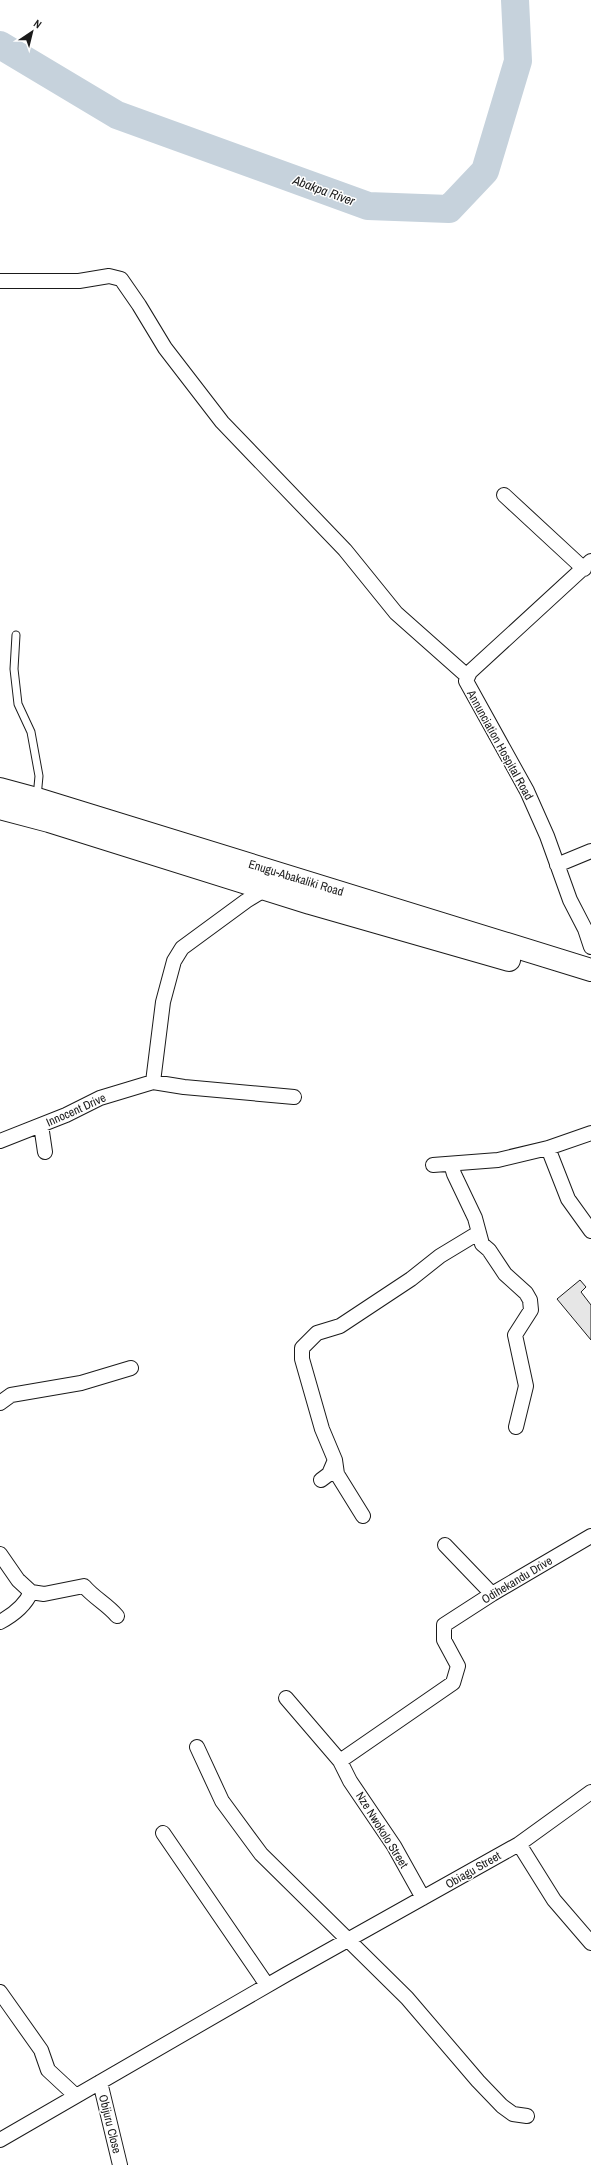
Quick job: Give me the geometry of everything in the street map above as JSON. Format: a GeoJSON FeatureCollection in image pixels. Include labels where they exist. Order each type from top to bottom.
{"type":"FeatureCollection","features":[{"type":"Feature","properties":{"kind":"highway","name":"Enugu-Abakaliki Road"},"geometry":{"type":"LineString","coordinates":[[0,789],[37,799],[591,970]]}},
{"type":"Feature","properties":{"kind":"highway","name":"Enugu-Abakaliki Road"},"geometry":{"type":"LineString","coordinates":[[0,808],[49,821],[267,888],[310,903],[591,983]]}},
{"type":"Feature","properties":{"kind":"street"},"geometry":{"type":"LineString","coordinates":[[0,281],[72,281],[109,276],[121,279],[165,348],[222,422],[345,550],[396,613],[467,676]]}},
{"type":"Feature","properties":{"kind":"street"},"geometry":{"type":"LineString","coordinates":[[504,495],[587,565]]}},
{"type":"Feature","properties":{"kind":"street","name":"Annunciation Hospital Road"},"geometry":{"type":"LineString","coordinates":[[587,565],[467,676],[466,681],[470,692],[527,791],[570,900],[585,929],[591,947]]}},
{"type":"Feature","properties":{"kind":"street"},"geometry":{"type":"LineString","coordinates":[[557,865],[591,851]]}},
{"type":"Feature","properties":{"kind":"street"},"geometry":{"type":"LineString","coordinates":[[285,875],[246,901],[182,948],[174,961],[163,1002],[154,1082],[184,1087],[294,1097]]}},
{"type":"Feature","properties":{"kind":"street","name":"Innocent Drive"},"geometry":{"type":"LineString","coordinates":[[0,1141],[41,1125],[100,1098],[154,1082]]}},
{"type":"Feature","properties":{"kind":"street"},"geometry":{"type":"LineString","coordinates":[[41,1125],[46,1152]]}},
{"type":"Feature","properties":{"kind":"street"},"geometry":{"type":"LineString","coordinates":[[433,1165],[498,1160],[548,1148],[591,1133]]}},
{"type":"Feature","properties":{"kind":"street"},"geometry":{"type":"LineString","coordinates":[[548,1148],[568,1199],[591,1231]]}},
{"type":"Feature","properties":{"kind":"street"},"geometry":{"type":"LineString","coordinates":[[451,1164],[454,1174],[475,1218],[482,1244],[489,1250],[505,1274],[526,1293],[532,1305],[531,1310],[515,1335],[526,1386],[516,1426]]}},
{"type":"Feature","properties":{"kind":"street"},"geometry":{"type":"LineString","coordinates":[[363,1516],[337,1474],[335,1460],[322,1429],[302,1359],[302,1348],[317,1333],[340,1326],[411,1279],[440,1256],[478,1233]]}},
{"type":"Feature","properties":{"kind":"street"},"geometry":{"type":"LineString","coordinates":[[0,1403],[11,1395],[81,1383],[131,1368]]}},
{"type":"Feature","properties":{"kind":"street"},"geometry":{"type":"LineString","coordinates":[[321,1480],[330,1474],[335,1460]]}},
{"type":"Feature","properties":{"kind":"street","name":"Odihekandu Drive"},"geometry":{"type":"LineString","coordinates":[[340,1761],[453,1683],[458,1666],[444,1640],[444,1625],[492,1594],[591,1536]]}},
{"type":"Feature","properties":{"kind":"street"},"geometry":{"type":"LineString","coordinates":[[445,1545],[492,1594]]}},
{"type":"Feature","properties":{"kind":"street"},"geometry":{"type":"LineString","coordinates":[[1,1557],[18,1580],[31,1592],[44,1594],[84,1586],[92,1596],[107,1604],[117,1616]]}},
{"type":"Feature","properties":{"kind":"street"},"geometry":{"type":"LineString","coordinates":[[0,1622],[27,1602],[31,1592]]}},
{"type":"Feature","properties":{"kind":"street","name":"Nze Nwokolo Street"},"geometry":{"type":"LineString","coordinates":[[286,1698],[340,1761],[350,1781],[394,1846],[423,1898]]}},
{"type":"Feature","properties":{"kind":"street"},"geometry":{"type":"LineString","coordinates":[[197,1747],[222,1800],[246,1836],[261,1854],[407,1998],[498,2101],[513,2114],[527,2116]]}},
{"type":"Feature","properties":{"kind":"street","name":"Obiagu Street"},"geometry":{"type":"LineString","coordinates":[[0,2140],[267,1985],[519,1844],[591,1792]]}},
{"type":"Feature","properties":{"kind":"street"},"geometry":{"type":"LineString","coordinates":[[163,1833],[267,1985]]}},
{"type":"Feature","properties":{"kind":"street"},"geometry":{"type":"LineString","coordinates":[[519,1844],[554,1900],[591,1943]]}},
{"type":"Feature","properties":{"kind":"street"},"geometry":{"type":"LineString","coordinates":[[0,1992],[41,2050],[48,2070],[76,2096]]}},
{"type":"Feature","properties":{"kind":"street","name":"Obijuru Close"},"geometry":{"type":"LineString","coordinates":[[100,2082],[120,2165]]}},
{"type":"Feature","properties":{"kind":"lane"},"geometry":{"type":"LineString","coordinates":[[16,635],[14,669],[18,704],[30,732],[39,776],[37,799]]}},
{"type":"Feature","properties":{"kind":"building"},"geometry":{"type":"Polygon","coordinates":[[[580,1280],[586,1287],[581,1292],[591,1305],[591,1340],[557,1299],[580,1280]]]}},
{"type":"Feature","properties":{"kind":"waterway","name":"Abakpa River"},"geometry":{"type":"LineString","coordinates":[[0,45],[117,115],[368,206],[449,209],[485,171],[518,61],[515,0]]}}]}
